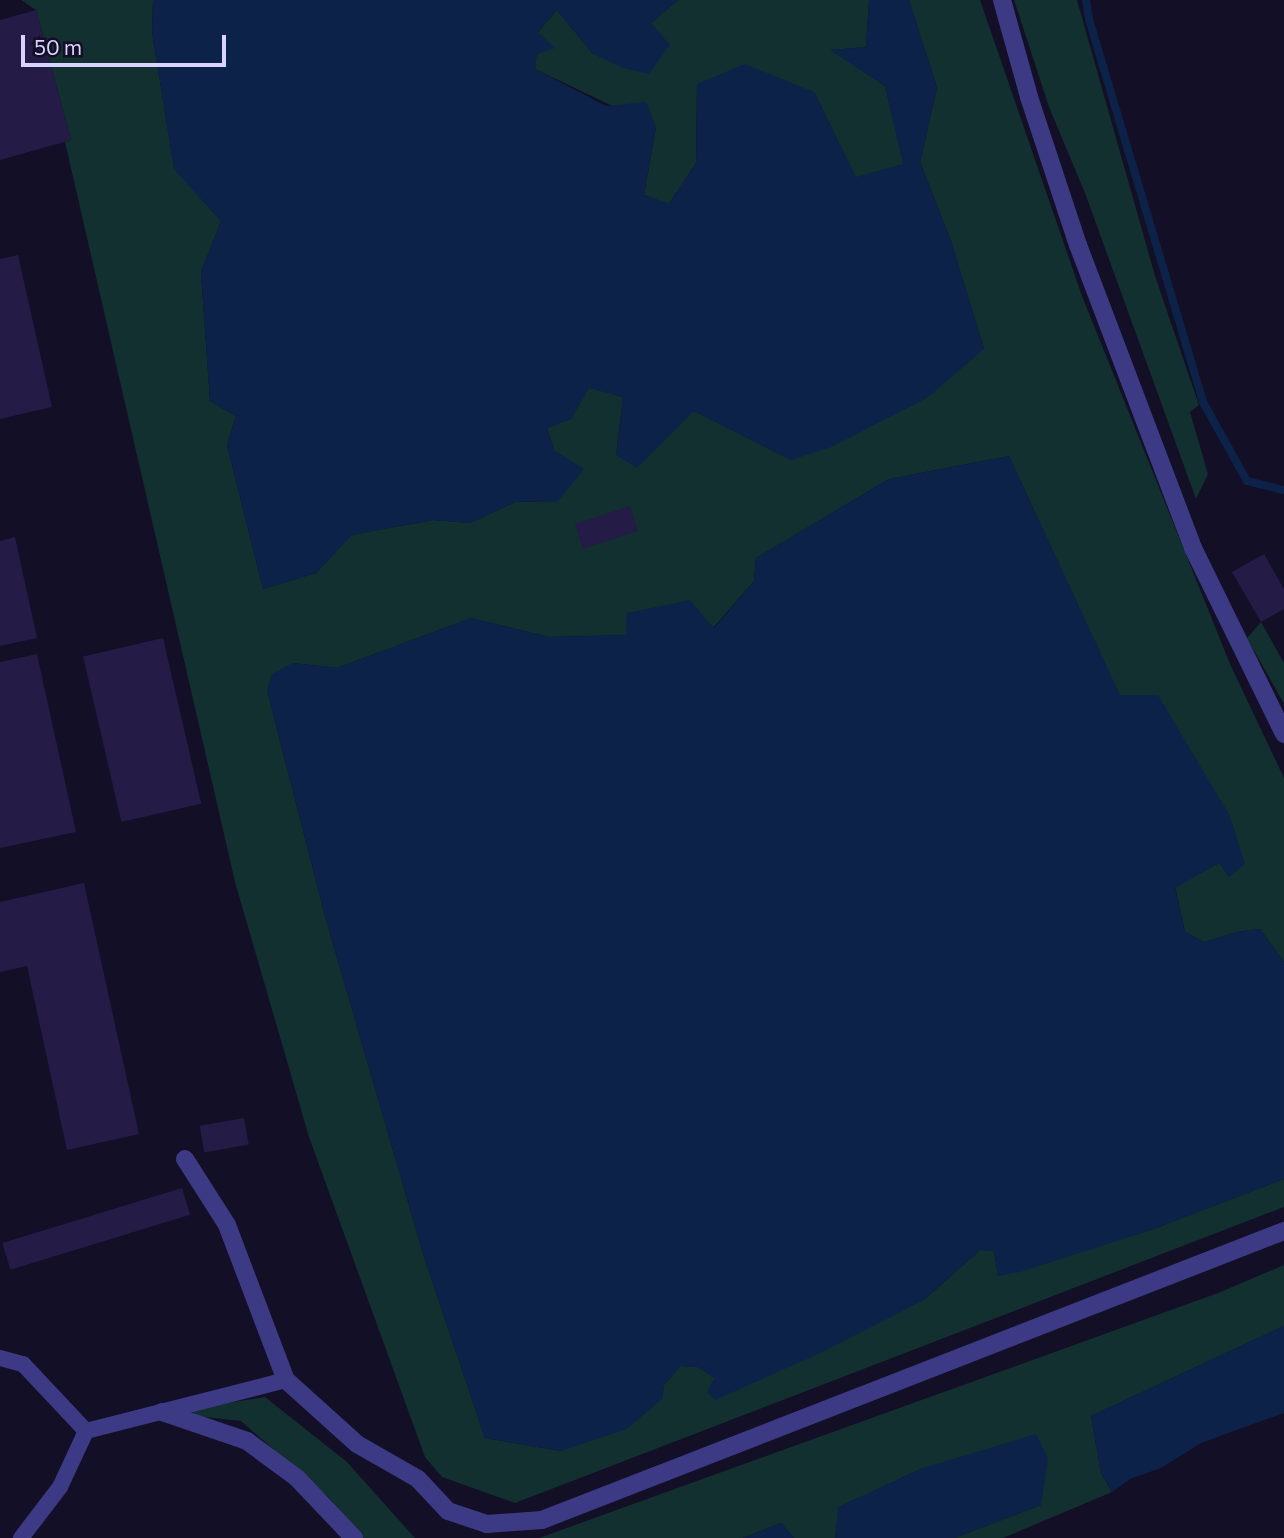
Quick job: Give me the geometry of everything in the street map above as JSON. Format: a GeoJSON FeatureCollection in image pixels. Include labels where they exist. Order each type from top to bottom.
{"type":"FeatureCollection","features":[{"type":"Feature","properties":{"kind":"street"},"geometry":{"type":"LineString","coordinates":[[1002,0],[1029,97],[1078,245],[1194,548],[1284,734]]}},
{"type":"Feature","properties":{"kind":"street"},"geometry":{"type":"LineString","coordinates":[[185,1159],[227,1225],[286,1380],[357,1444],[418,1479],[448,1511],[487,1524],[542,1520],[1284,1231]]}},
{"type":"Feature","properties":{"kind":"street"},"geometry":{"type":"LineString","coordinates":[[162,1412],[247,1441],[297,1478],[354,1538]]}},
{"type":"Feature","properties":{"kind":"lane"},"geometry":{"type":"LineString","coordinates":[[0,1358],[23,1364],[86,1430]]}},
{"type":"Feature","properties":{"kind":"lane"},"geometry":{"type":"LineString","coordinates":[[86,1430],[286,1380]]}},
{"type":"Feature","properties":{"kind":"lane"},"geometry":{"type":"LineString","coordinates":[[21,1538],[60,1488],[86,1430]]}},
{"type":"Feature","properties":{"kind":"green space"},"geometry":{"type":"Polygon","coordinates":[[[21,0],[153,0],[152,32],[174,168],[221,221],[201,272],[210,401],[236,416],[227,445],[263,589],[316,573],[351,535],[433,520],[470,523],[515,502],[558,501],[554,450],[547,428],[571,419],[589,387],[623,397],[616,455],[694,411],[791,460],[984,349],[951,241],[920,162],[937,88],[909,0],[980,0],[1082,296],[1230,664],[1284,778],[1284,962],[1260,929],[1237,932],[1204,942],[1185,932],[1175,887],[1219,863],[1120,696],[1009,456],[889,479],[756,558],[754,581],[713,628],[627,635],[549,637],[471,618],[337,668],[293,663],[267,690],[326,920],[424,1257],[485,1438],[561,1451],[662,1399],[664,1385],[680,1366],[698,1367],[715,1378],[924,1300],[980,1250],[994,1251],[998,1276],[1151,1230],[1284,1179],[1284,1207],[515,1503],[442,1477],[425,1457],[309,1137],[235,882],[65,142],[71,140],[36,10],[21,0]]]}},
{"type":"Feature","properties":{"kind":"green space"},"geometry":{"type":"Polygon","coordinates":[[[678,0],[869,0],[866,47],[831,50],[885,86],[904,164],[856,178],[814,92],[697,84],[696,163],[669,204],[644,195],[656,127],[535,69],[538,32],[557,10],[593,54],[651,23],[678,0]]]}},
{"type":"Feature","properties":{"kind":"green space"},"geometry":{"type":"Polygon","coordinates":[[[1014,0],[1077,0],[1155,276],[1199,405],[1190,412],[1208,474],[1196,499],[1085,193],[1049,107],[1014,0]]]}},
{"type":"Feature","properties":{"kind":"green space"},"geometry":{"type":"Polygon","coordinates":[[[1261,622],[1284,663],[1284,704],[1247,638],[1261,622]]]}},
{"type":"Feature","properties":{"kind":"green space"},"geometry":{"type":"Polygon","coordinates":[[[1284,1265],[1284,1326],[1091,1416],[1101,1473],[1112,1492],[1003,1538],[954,1538],[1041,1505],[923,1468],[839,1507],[835,1538],[794,1538],[781,1523],[743,1538],[539,1538],[1218,1293],[1284,1265]]]}},
{"type":"Feature","properties":{"kind":"green space"},"geometry":{"type":"Polygon","coordinates":[[[265,1397],[347,1462],[415,1538],[362,1538],[329,1498],[241,1421],[196,1416],[190,1409],[265,1397]]]}},
{"type":"Feature","properties":{"kind":"water"},"geometry":{"type":"Polygon","coordinates":[[[153,0],[678,0],[651,23],[670,45],[649,74],[623,68],[593,54],[557,10],[538,32],[555,48],[537,54],[535,69],[606,106],[646,102],[656,127],[644,195],[669,204],[696,163],[697,84],[745,64],[814,92],[856,177],[903,164],[885,86],[830,50],[866,47],[869,0],[909,0],[937,88],[920,162],[951,241],[984,349],[927,398],[831,447],[791,460],[694,411],[637,468],[616,455],[623,397],[589,388],[571,419],[547,428],[554,450],[584,469],[558,501],[515,502],[470,523],[433,520],[352,535],[316,573],[263,589],[227,445],[236,416],[210,401],[201,272],[221,221],[174,169],[152,32],[153,0]]]}},
{"type":"Feature","properties":{"kind":"water"},"geometry":{"type":"Polygon","coordinates":[[[1009,456],[1120,695],[1158,695],[1230,816],[1245,864],[1229,877],[1219,863],[1175,888],[1185,932],[1204,942],[1237,932],[1260,929],[1284,962],[1284,1179],[1151,1230],[1020,1272],[998,1276],[994,1251],[980,1250],[924,1300],[816,1355],[715,1400],[707,1392],[714,1378],[698,1367],[680,1366],[664,1385],[662,1399],[627,1429],[561,1451],[485,1438],[424,1257],[326,920],[267,690],[272,674],[293,663],[337,668],[471,618],[549,637],[626,635],[627,613],[690,600],[714,628],[754,581],[756,558],[889,479],[1009,456]]]}},
{"type":"Feature","properties":{"kind":"water"},"geometry":{"type":"Polygon","coordinates":[[[1284,1326],[1284,1413],[1201,1443],[1161,1468],[1130,1479],[1112,1492],[1101,1473],[1091,1416],[1284,1326]]]}},
{"type":"Feature","properties":{"kind":"water"},"geometry":{"type":"Polygon","coordinates":[[[1036,1434],[1048,1458],[1041,1505],[954,1538],[835,1538],[838,1507],[923,1468],[1036,1434]]]}},
{"type":"Feature","properties":{"kind":"water"},"geometry":{"type":"Polygon","coordinates":[[[781,1523],[794,1538],[743,1538],[781,1523]]]}},
{"type":"Feature","properties":{"kind":"building"},"geometry":{"type":"Polygon","coordinates":[[[36,10],[71,140],[0,160],[0,20],[36,10]]]}},
{"type":"Feature","properties":{"kind":"building"},"geometry":{"type":"Polygon","coordinates":[[[18,255],[52,407],[0,419],[0,259],[18,255]]]}},
{"type":"Feature","properties":{"kind":"building"},"geometry":{"type":"Polygon","coordinates":[[[630,506],[638,531],[583,549],[575,524],[630,506]]]}},
{"type":"Feature","properties":{"kind":"building"},"geometry":{"type":"Polygon","coordinates":[[[15,537],[37,638],[0,646],[0,541],[15,537]]]}},
{"type":"Feature","properties":{"kind":"building"},"geometry":{"type":"Polygon","coordinates":[[[1264,554],[1284,589],[1284,609],[1261,622],[1232,572],[1264,554]]]}},
{"type":"Feature","properties":{"kind":"building"},"geometry":{"type":"Polygon","coordinates":[[[163,638],[201,804],[121,822],[83,656],[163,638]]]}},
{"type":"Feature","properties":{"kind":"building"},"geometry":{"type":"Polygon","coordinates":[[[37,654],[76,832],[0,848],[0,662],[37,654]]]}},
{"type":"Feature","properties":{"kind":"building"},"geometry":{"type":"Polygon","coordinates":[[[84,883],[139,1134],[67,1150],[27,966],[0,972],[0,902],[84,883]]]}},
{"type":"Feature","properties":{"kind":"building"},"geometry":{"type":"Polygon","coordinates":[[[244,1118],[249,1145],[204,1152],[200,1126],[244,1118]]]}},
{"type":"Feature","properties":{"kind":"building"},"geometry":{"type":"Polygon","coordinates":[[[182,1188],[190,1215],[10,1270],[2,1243],[182,1188]]]}},
{"type":"Feature","properties":{"kind":"waterway"},"geometry":{"type":"LineString","coordinates":[[1086,0],[1089,19],[1203,402],[1247,481],[1284,490]]}}]}
